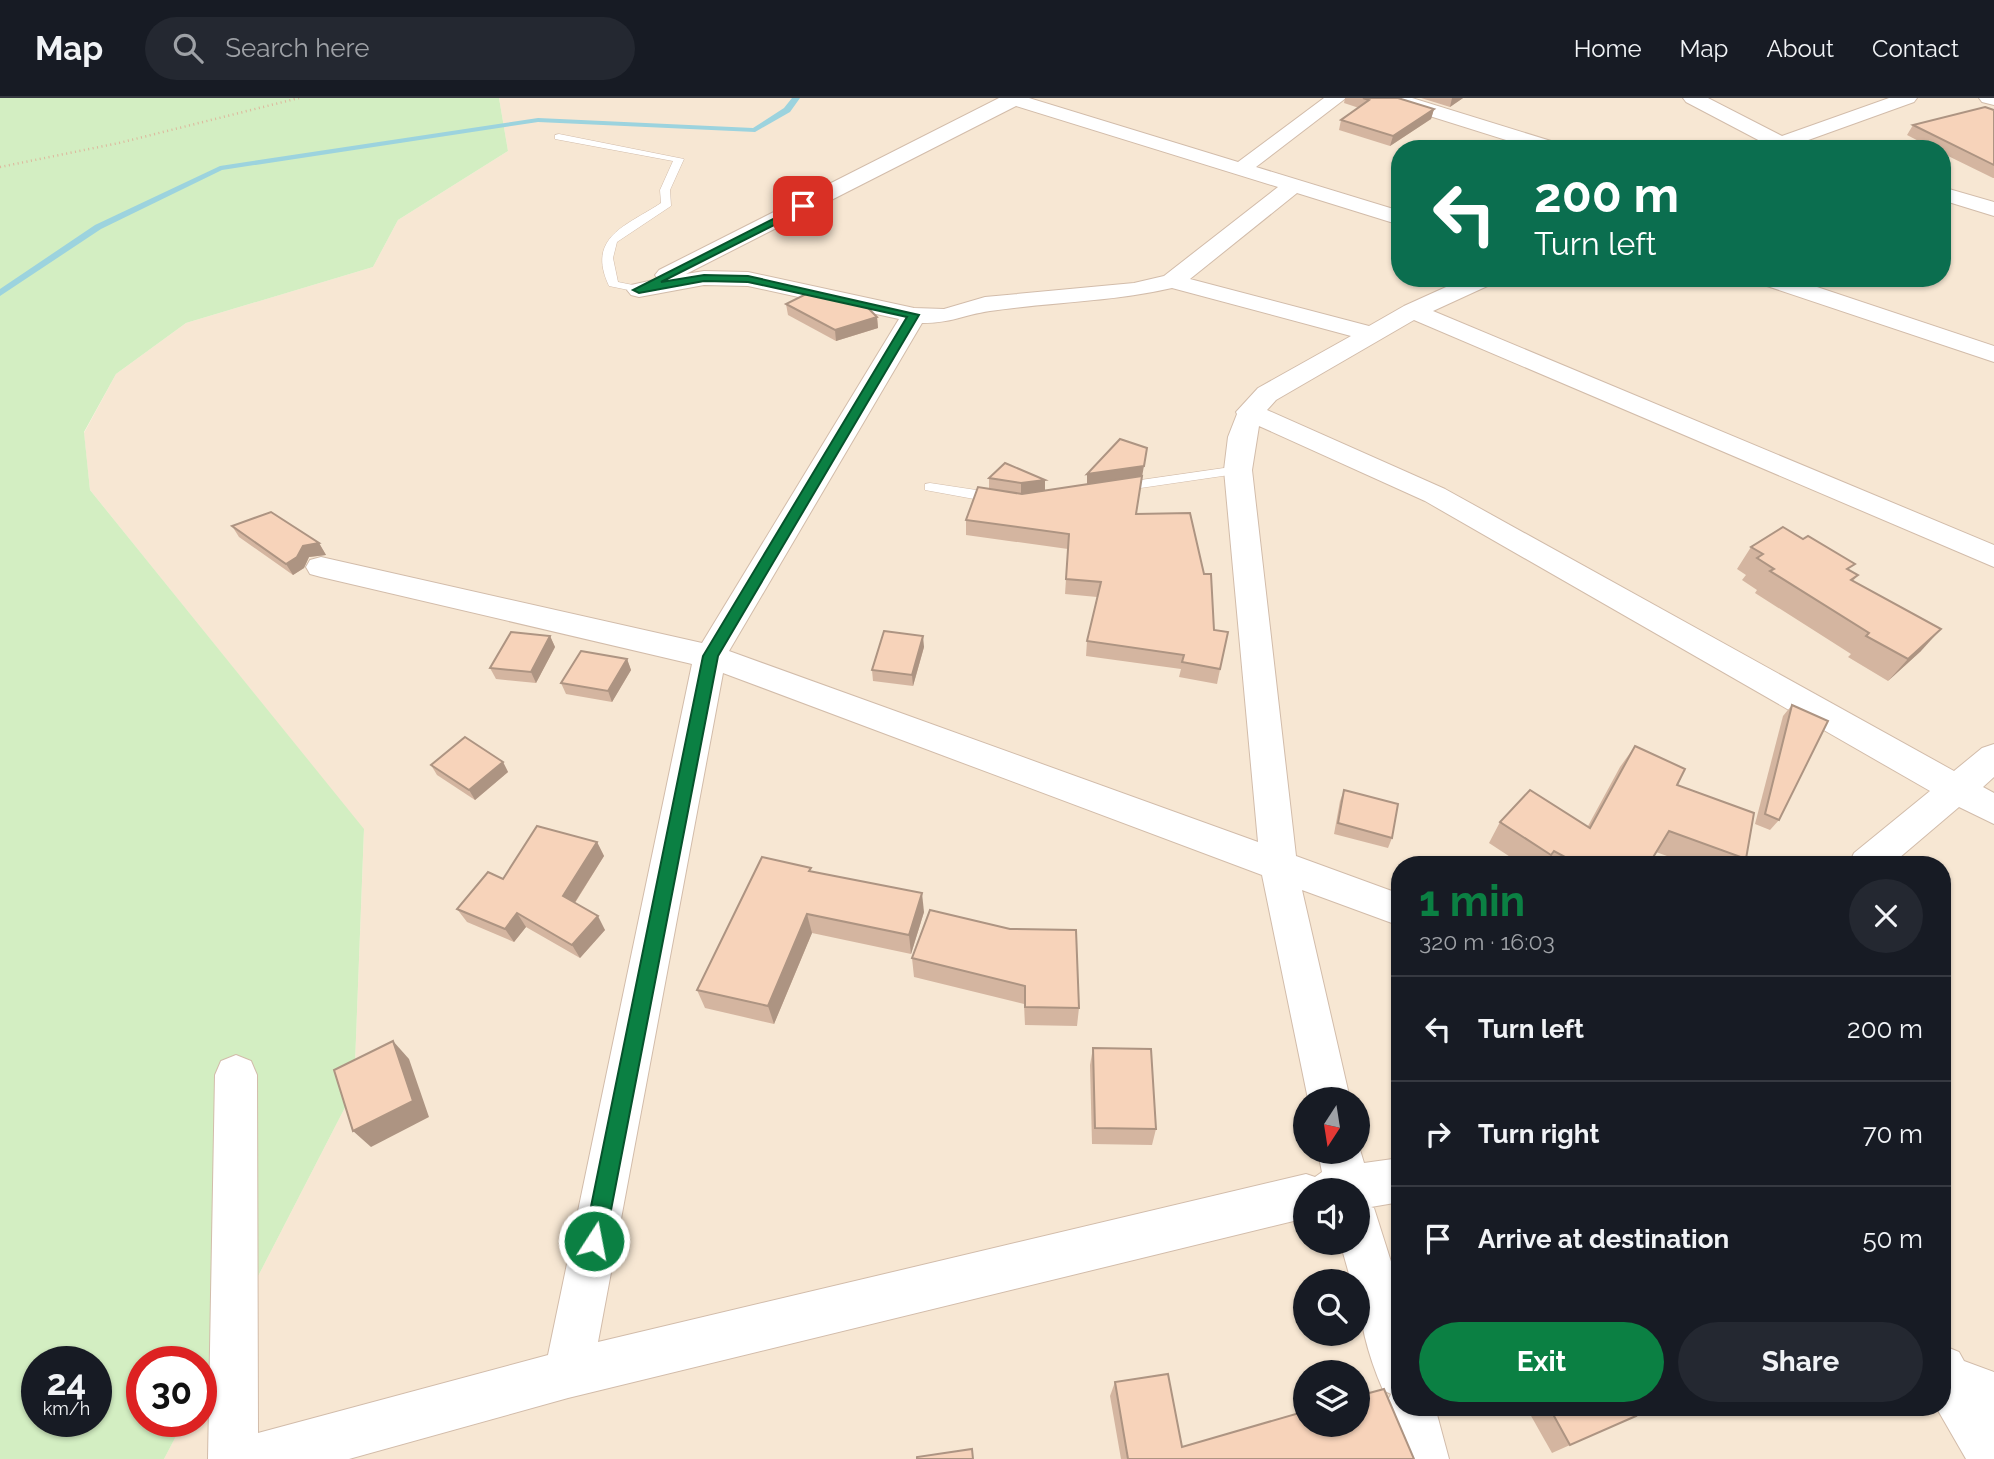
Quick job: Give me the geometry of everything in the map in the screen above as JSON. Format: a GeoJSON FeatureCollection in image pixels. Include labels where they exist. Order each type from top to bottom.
{"type":"FeatureCollection","features":[{"type":"Feature","properties":{"kind":"street"},"geometry":{"type":"LineString","coordinates":[[639,290],[1013,98],[1391,215]]}},
{"type":"Feature","properties":{"kind":"street"},"geometry":{"type":"LineString","coordinates":[[1241,169],[1336,98]]}},
{"type":"Feature","properties":{"kind":"street"},"geometry":{"type":"LineString","coordinates":[[1392,98],[1528,140]]}},
{"type":"Feature","properties":{"kind":"street"},"geometry":{"type":"LineString","coordinates":[[1693,98],[1761,140]]}},
{"type":"Feature","properties":{"kind":"street"},"geometry":{"type":"LineString","coordinates":[[1788,140],[1908,98]]}},
{"type":"Feature","properties":{"kind":"street"},"geometry":{"type":"LineString","coordinates":[[1989,98],[1994,99]]}},
{"type":"Feature","properties":{"kind":"street"},"geometry":{"type":"LineString","coordinates":[[639,290],[704,278],[748,279],[914,315],[945,316],[985,304],[1134,290],[1172,281],[1294,185]]}},
{"type":"Feature","properties":{"kind":"street"},"geometry":{"type":"LineString","coordinates":[[1951,196],[1994,209]]}},
{"type":"Feature","properties":{"kind":"street"},"geometry":{"type":"LineString","coordinates":[[1172,281],[1372,334]]}},
{"type":"Feature","properties":{"kind":"street"},"geometry":{"type":"LineString","coordinates":[[1326,1087],[1278,864],[1238,470],[1239,444],[1249,412],[1267,394],[1413,311],[1466,287]]}},
{"type":"Feature","properties":{"kind":"street"},"geometry":{"type":"LineString","coordinates":[[1793,287],[1994,354]]}},
{"type":"Feature","properties":{"kind":"street"},"geometry":{"type":"LineString","coordinates":[[1413,311],[1994,557]]}},
{"type":"Feature","properties":{"kind":"street"},"geometry":{"type":"LineString","coordinates":[[568,1374],[710,656],[914,315]]}},
{"type":"Feature","properties":{"kind":"street"},"geometry":{"type":"LineString","coordinates":[[1249,412],[1435,495],[1994,810]]}},
{"type":"Feature","properties":{"kind":"street"},"geometry":{"type":"LineString","coordinates":[[321,567],[710,656],[1391,907]]}},
{"type":"Feature","properties":{"kind":"street"},"geometry":{"type":"LineString","coordinates":[[1877,856],[1994,757]]}},
{"type":"Feature","properties":{"kind":"street"},"geometry":{"type":"LineString","coordinates":[[233,1459],[236,1075]]}},
{"type":"Feature","properties":{"kind":"street"},"geometry":{"type":"LineString","coordinates":[[1370,1185],[1391,1181]]}},
{"type":"Feature","properties":{"kind":"street"},"geometry":{"type":"LineString","coordinates":[[257,1459],[568,1374],[1293,1201]]}},
{"type":"Feature","properties":{"kind":"street"},"geometry":{"type":"LineString","coordinates":[[1360,1255],[1391,1346]]}},
{"type":"Feature","properties":{"kind":"street"},"geometry":{"type":"LineString","coordinates":[[1951,1376],[1994,1397]]}},
{"type":"Feature","properties":{"kind":"street"},"geometry":{"type":"LineString","coordinates":[[1951,1383],[1994,1459]]}},
{"type":"Feature","properties":{"kind":"street"},"geometry":{"type":"LineString","coordinates":[[1412,1416],[1424,1459]]}},
{"type":"Feature","properties":{"kind":"lane"},"geometry":{"type":"LineString","coordinates":[[559,137],[679,159],[665,190],[667,204],[612,240],[607,258],[613,284],[639,290]]}},
{"type":"Feature","properties":{"kind":"lane"},"geometry":{"type":"LineString","coordinates":[[1102,490],[1238,470]]}},
{"type":"Feature","properties":{"kind":"lane"},"geometry":{"type":"LineString","coordinates":[[930,487],[1008,500]]}},
{"type":"Feature","properties":{"kind":"path"},"geometry":{"type":"LineString","coordinates":[[0,167],[119,143],[299,98]]}},
{"type":"Feature","properties":{"kind":"shaded area"},"geometry":{"type":"Polygon","coordinates":[[[499,98],[1994,98],[1994,1459],[164,1459],[176,1437],[217,1437],[217,1356],[354,1090],[364,830],[90,490],[84,433],[116,374],[186,323],[373,267],[398,220],[508,151],[499,98]]]}},
{"type":"Feature","properties":{"kind":"green space"},"geometry":{"type":"Polygon","coordinates":[[[0,98],[499,98],[508,151],[398,220],[373,267],[186,323],[116,374],[84,432],[90,490],[364,829],[354,1090],[217,1356],[217,1346],[126,1346],[126,1437],[176,1437],[164,1459],[0,1459],[0,98]]]}},
{"type":"Feature","properties":{"kind":"building"},"geometry":{"type":"Polygon","coordinates":[[[1363,98],[1398,98],[1434,109],[1393,136],[1341,120],[1369,100],[1363,98]]]}},
{"type":"Feature","properties":{"kind":"building"},"geometry":{"type":"Polygon","coordinates":[[[1985,107],[1994,110],[1994,165],[1951,144],[1951,140],[1943,140],[1913,125],[1985,107]]]}},
{"type":"Feature","properties":{"kind":"building"},"geometry":{"type":"Polygon","coordinates":[[[810,292],[863,303],[877,317],[835,330],[786,304],[810,292]]]}},
{"type":"Feature","properties":{"kind":"building"},"geometry":{"type":"Polygon","coordinates":[[[1120,439],[1147,448],[1144,466],[1087,474],[1120,439]]]}},
{"type":"Feature","properties":{"kind":"building"},"geometry":{"type":"Polygon","coordinates":[[[1005,463],[1045,480],[1021,483],[989,478],[1005,463]]]}},
{"type":"Feature","properties":{"kind":"building"},"geometry":{"type":"Polygon","coordinates":[[[1142,476],[1136,514],[1190,513],[1204,574],[1211,574],[1214,630],[1228,632],[1220,669],[1182,662],[1184,655],[1087,641],[1101,582],[1066,579],[1069,534],[966,520],[978,487],[1022,494],[1142,476]]]}},
{"type":"Feature","properties":{"kind":"building"},"geometry":{"type":"Polygon","coordinates":[[[271,512],[319,543],[303,546],[297,557],[286,564],[232,526],[271,512]]]}},
{"type":"Feature","properties":{"kind":"building"},"geometry":{"type":"Polygon","coordinates":[[[1783,527],[1803,539],[1808,536],[1855,564],[1847,569],[1858,575],[1851,580],[1941,629],[1908,659],[1866,636],[1869,633],[1770,571],[1774,569],[1757,558],[1763,554],[1751,547],[1783,527]]]}},
{"type":"Feature","properties":{"kind":"building"},"geometry":{"type":"Polygon","coordinates":[[[884,631],[923,636],[912,675],[872,670],[884,631]]]}},
{"type":"Feature","properties":{"kind":"building"},"geometry":{"type":"Polygon","coordinates":[[[511,632],[550,636],[531,672],[490,668],[511,632]]]}},
{"type":"Feature","properties":{"kind":"building"},"geometry":{"type":"Polygon","coordinates":[[[581,651],[627,659],[608,691],[561,683],[581,651]]]}},
{"type":"Feature","properties":{"kind":"building"},"geometry":{"type":"Polygon","coordinates":[[[1792,705],[1828,721],[1779,820],[1765,814],[1792,705]]]}},
{"type":"Feature","properties":{"kind":"building"},"geometry":{"type":"Polygon","coordinates":[[[465,737],[503,762],[469,790],[431,765],[465,737]]]}},
{"type":"Feature","properties":{"kind":"building"},"geometry":{"type":"Polygon","coordinates":[[[1635,746],[1685,769],[1677,785],[1754,813],[1747,856],[1738,856],[1669,831],[1654,856],[1563,856],[1554,851],[1551,855],[1500,822],[1530,790],[1590,828],[1635,746]]]}},
{"type":"Feature","properties":{"kind":"building"},"geometry":{"type":"Polygon","coordinates":[[[1344,790],[1398,804],[1392,838],[1338,823],[1344,790]]]}},
{"type":"Feature","properties":{"kind":"building"},"geometry":{"type":"Polygon","coordinates":[[[537,826],[597,842],[563,896],[598,916],[572,945],[517,913],[505,929],[457,909],[488,872],[503,879],[537,826]]]}},
{"type":"Feature","properties":{"kind":"building"},"geometry":{"type":"Polygon","coordinates":[[[762,857],[811,868],[809,871],[922,893],[909,935],[807,914],[768,1006],[697,990],[762,857]]]}},
{"type":"Feature","properties":{"kind":"building"},"geometry":{"type":"Polygon","coordinates":[[[930,910],[1010,929],[1076,930],[1079,1008],[1025,1007],[1025,986],[912,958],[930,910]]]}},
{"type":"Feature","properties":{"kind":"building"},"geometry":{"type":"Polygon","coordinates":[[[393,1041],[413,1101],[353,1131],[334,1070],[393,1041]]]}},
{"type":"Feature","properties":{"kind":"building"},"geometry":{"type":"Polygon","coordinates":[[[1093,1048],[1151,1049],[1156,1129],[1095,1128],[1093,1048]]]}},
{"type":"Feature","properties":{"kind":"building"},"geometry":{"type":"Polygon","coordinates":[[[1168,1374],[1182,1447],[1293,1415],[1293,1437],[1370,1437],[1370,1393],[1384,1389],[1391,1405],[1391,1416],[1396,1416],[1414,1459],[1128,1459],[1115,1382],[1168,1374]]]}},
{"type":"Feature","properties":{"kind":"building"},"geometry":{"type":"Polygon","coordinates":[[[1554,1416],[1636,1416],[1570,1445],[1554,1416]]]}},
{"type":"Feature","properties":{"kind":"building"},"geometry":{"type":"Polygon","coordinates":[[[972,1449],[973,1459],[917,1459],[917,1457],[972,1449]]]}},
{"type":"Feature","properties":{"kind":"waterway"},"geometry":{"type":"LineString","coordinates":[[0,293],[98,227],[220,168],[538,120],[755,130],[787,110],[796,98]]}},
{"type":"Feature","properties":{"kind":"route"},"geometry":{"type":"LineString","coordinates":[[594,1241],[710,656],[914,315],[748,279],[704,278],[639,290],[803,206]]}}]}
